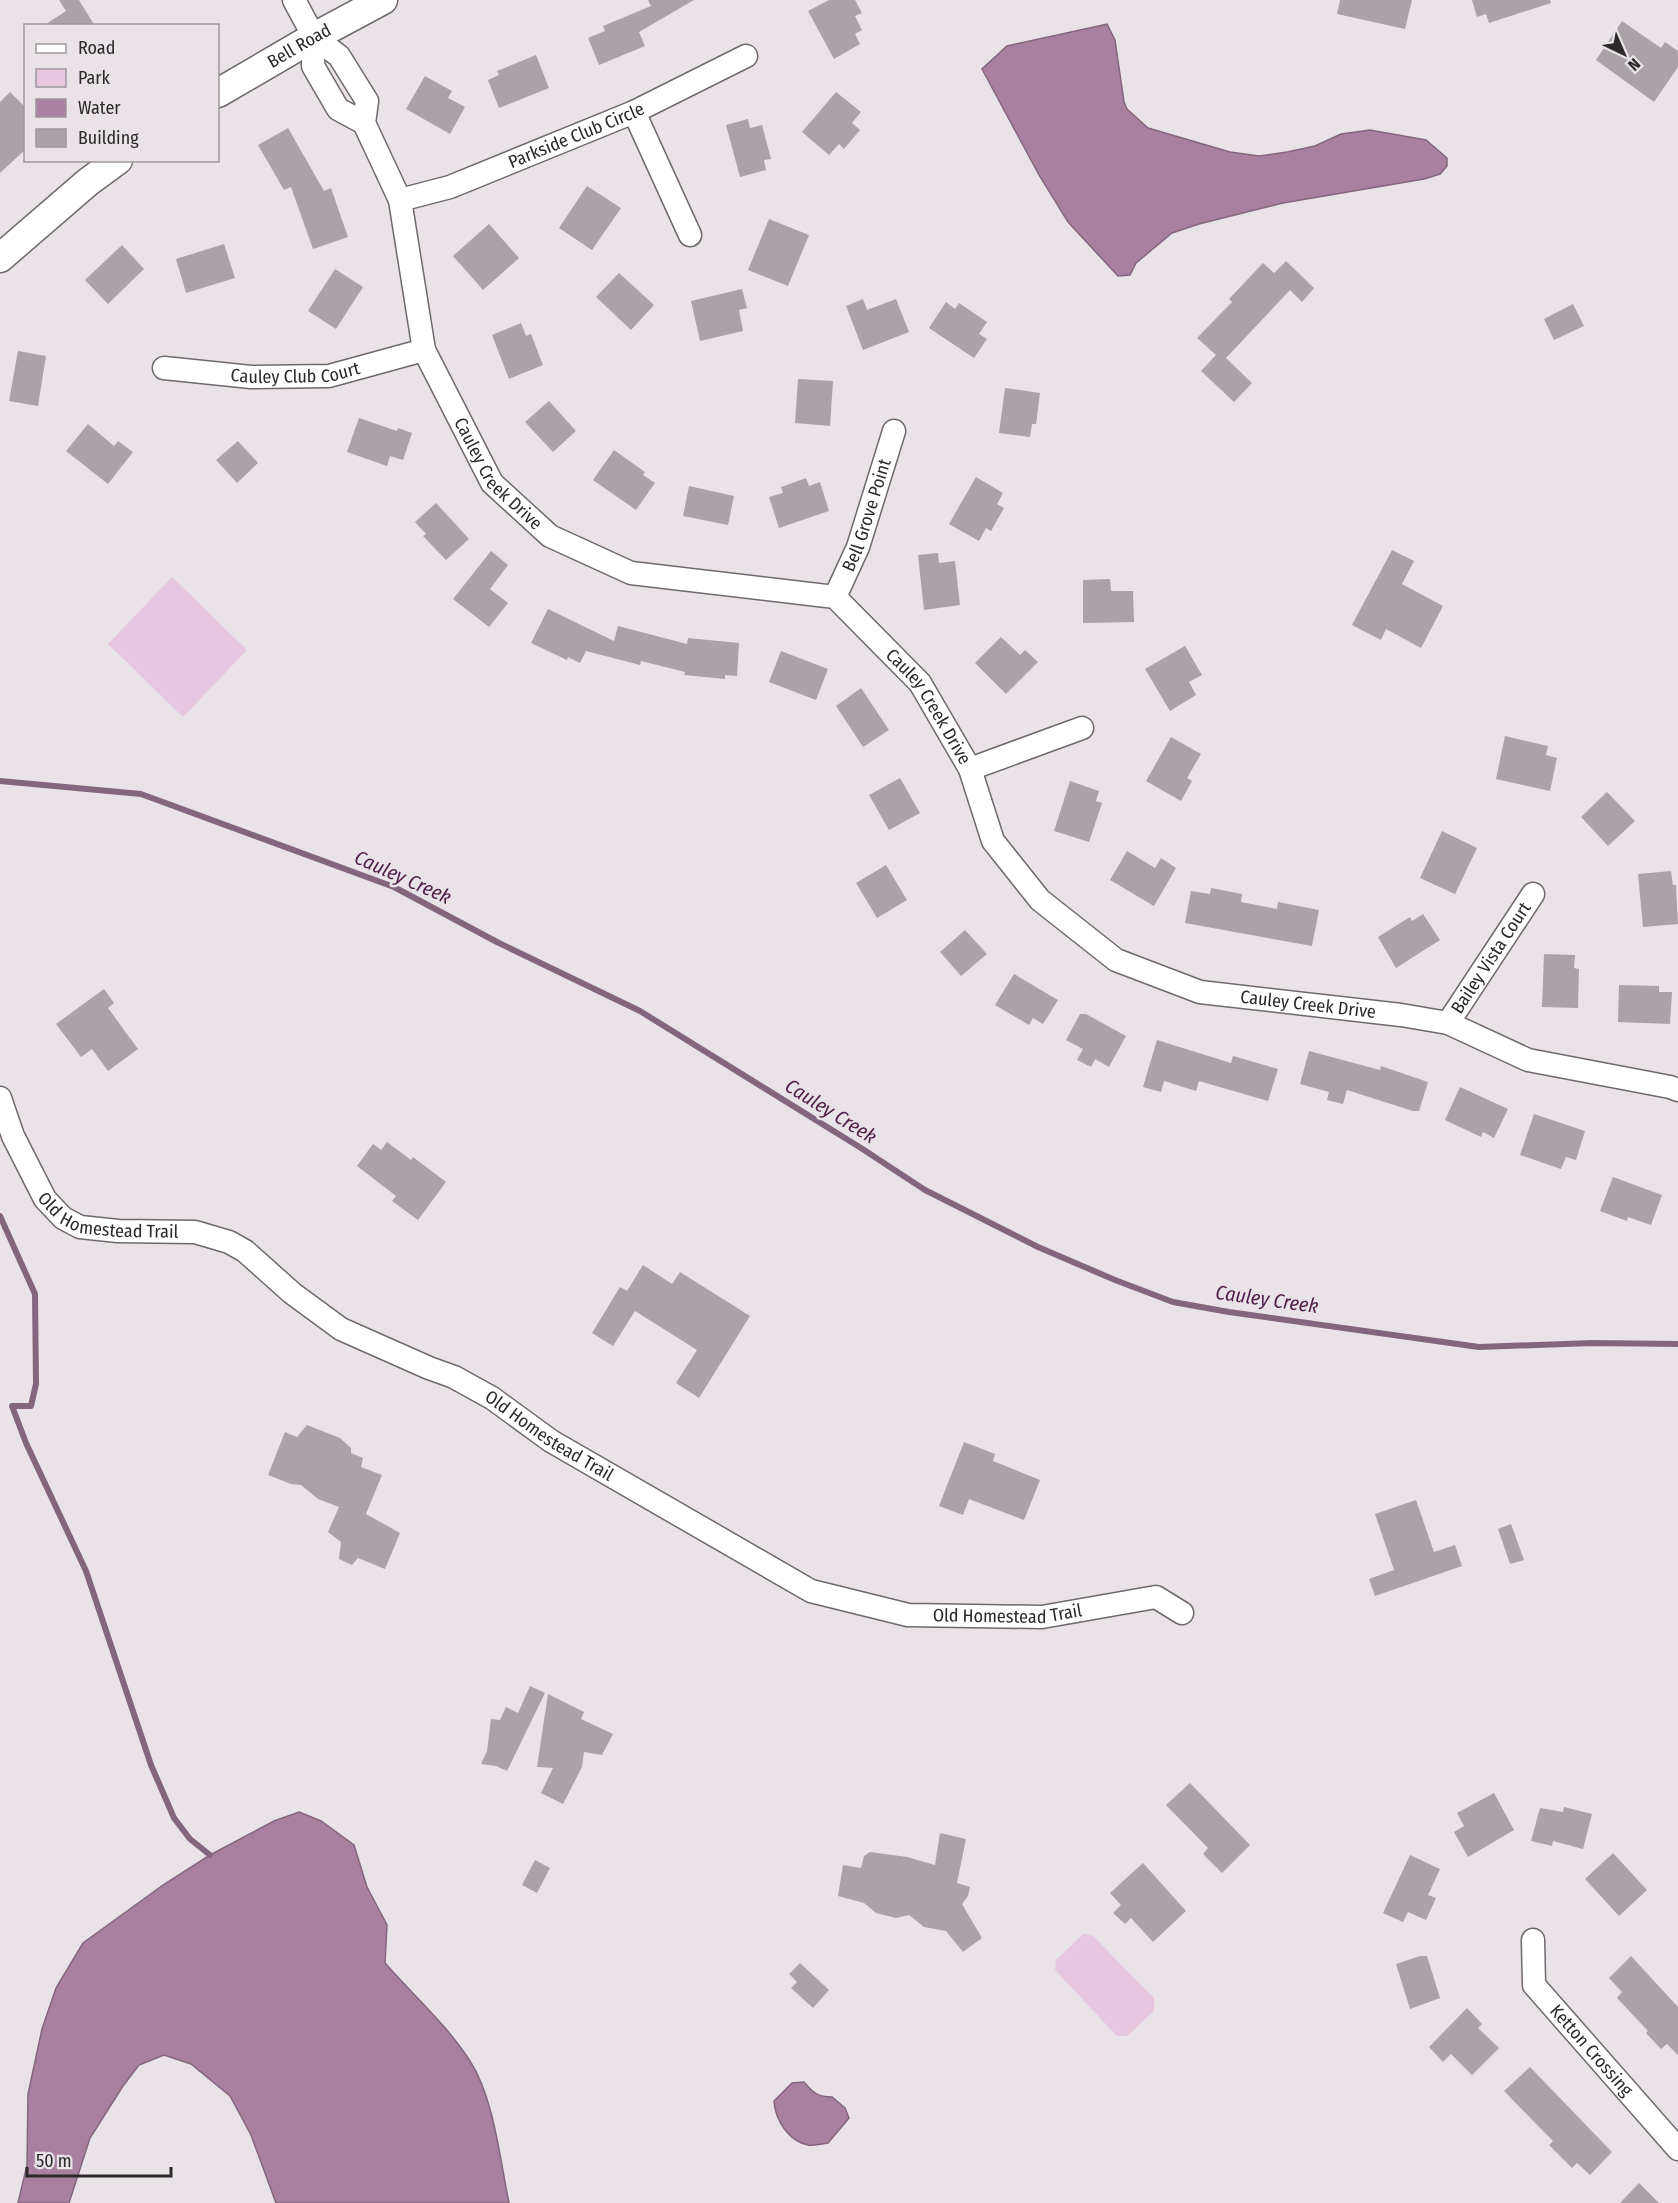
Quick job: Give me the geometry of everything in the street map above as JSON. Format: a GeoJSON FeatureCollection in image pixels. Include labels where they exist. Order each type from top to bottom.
{"type":"FeatureCollection","features":[{"type":"Feature","properties":{"kind":"street"},"geometry":{"type":"LineString","coordinates":[[294,0],[314,37]]}},
{"type":"Feature","properties":{"kind":"street","name":"Bell Road"},"geometry":{"type":"LineString","coordinates":[[219,92],[383,0]]}},
{"type":"Feature","properties":{"kind":"street","name":"Cauley Creek Drive"},"geometry":{"type":"LineString","coordinates":[[314,37],[339,56],[367,101],[363,123],[400,200],[424,350],[492,483],[550,536],[631,573],[836,597],[920,682],[970,769],[993,841],[1041,900],[1116,960],[1200,992],[1401,1015],[1448,1023],[1528,1060],[1678,1090]]}},
{"type":"Feature","properties":{"kind":"street","name":"Parkside Club Circle"},"geometry":{"type":"LineString","coordinates":[[400,200],[450,187],[634,112],[746,56]]}},
{"type":"Feature","properties":{"kind":"street"},"geometry":{"type":"LineString","coordinates":[[634,112],[690,236]]}},
{"type":"Feature","properties":{"kind":"street"},"geometry":{"type":"LineString","coordinates":[[0,258],[88,182],[115,162]]}},
{"type":"Feature","properties":{"kind":"street","name":"Cauley Club Court"},"geometry":{"type":"LineString","coordinates":[[164,368],[251,377],[329,376],[424,350]]}},
{"type":"Feature","properties":{"kind":"street","name":"Bell Grove Point"},"geometry":{"type":"LineString","coordinates":[[836,597],[858,546],[894,431]]}},
{"type":"Feature","properties":{"kind":"street"},"geometry":{"type":"LineString","coordinates":[[970,769],[1082,728]]}},
{"type":"Feature","properties":{"kind":"street","name":"Bailey Vista Court"},"geometry":{"type":"LineString","coordinates":[[1448,1023],[1533,894]]}},
{"type":"Feature","properties":{"kind":"street","name":"Old Homestead Trail"},"geometry":{"type":"LineString","coordinates":[[0,1098],[13,1136],[45,1199],[63,1218],[80,1227],[118,1231],[195,1232],[229,1242],[245,1251],[292,1293],[341,1329],[454,1377],[492,1398],[551,1441],[811,1591],[908,1615],[1042,1617],[1156,1597],[1182,1613]]}},
{"type":"Feature","properties":{"kind":"street","name":"Ketton Crossing"},"geometry":{"type":"LineString","coordinates":[[1533,1940],[1534,1985],[1678,2149]]}},
{"type":"Feature","properties":{"kind":"green space"},"geometry":{"type":"Polygon","coordinates":[[[172,577],[247,650],[183,717],[108,644],[172,577]]]}},
{"type":"Feature","properties":{"kind":"green space"},"geometry":{"type":"Polygon","coordinates":[[[1083,1934],[1093,1936],[1154,1998],[1154,2011],[1127,2036],[1117,2036],[1055,1970],[1056,1960],[1083,1934]]]}},
{"type":"Feature","properties":{"kind":"water"},"geometry":{"type":"Polygon","coordinates":[[[1107,24],[1115,40],[1124,102],[1127,109],[1148,128],[1230,152],[1259,156],[1315,146],[1341,134],[1370,130],[1426,140],[1447,158],[1447,166],[1440,174],[1424,179],[1283,203],[1172,233],[1136,263],[1130,275],[1118,276],[1068,222],[1039,175],[982,69],[1007,46],[1107,24]]]}},
{"type":"Feature","properties":{"kind":"water"},"geometry":{"type":"Polygon","coordinates":[[[299,1812],[321,1821],[354,1845],[367,1887],[387,1925],[385,1963],[451,2035],[478,2076],[491,2111],[509,2203],[276,2203],[251,2135],[230,2096],[191,2064],[164,2055],[139,2065],[123,2086],[90,2138],[69,2203],[18,2203],[27,2165],[28,2094],[42,2029],[56,1988],[83,1943],[163,1885],[210,1855],[274,1821],[299,1812]]]}},
{"type":"Feature","properties":{"kind":"water"},"geometry":{"type":"Polygon","coordinates":[[[804,2082],[816,2094],[832,2097],[845,2108],[849,2118],[828,2143],[810,2145],[801,2143],[789,2134],[777,2115],[774,2101],[792,2083],[804,2082]]]}},
{"type":"Feature","properties":{"kind":"building"},"geometry":{"type":"Polygon","coordinates":[[[59,0],[79,0],[94,24],[46,24],[66,11],[59,0]]]}},
{"type":"Feature","properties":{"kind":"building"},"geometry":{"type":"Polygon","coordinates":[[[648,0],[694,0],[639,32],[645,46],[599,65],[588,38],[605,31],[603,26],[651,6],[648,0]]]}},
{"type":"Feature","properties":{"kind":"building"},"geometry":{"type":"Polygon","coordinates":[[[829,0],[855,0],[862,13],[855,16],[862,30],[855,34],[860,44],[834,59],[808,11],[829,0]]]}},
{"type":"Feature","properties":{"kind":"building"},"geometry":{"type":"Polygon","coordinates":[[[1340,0],[1412,0],[1405,29],[1337,14],[1340,0]]]}},
{"type":"Feature","properties":{"kind":"building"},"geometry":{"type":"Polygon","coordinates":[[[1472,0],[1550,0],[1551,3],[1489,23],[1486,14],[1477,17],[1472,0]]]}},
{"type":"Feature","properties":{"kind":"building"},"geometry":{"type":"Polygon","coordinates":[[[1622,21],[1661,48],[1665,42],[1678,51],[1678,67],[1654,102],[1596,60],[1622,21]]]}},
{"type":"Feature","properties":{"kind":"building"},"geometry":{"type":"Polygon","coordinates":[[[536,55],[549,88],[499,108],[488,80],[499,75],[497,71],[536,55]]]}},
{"type":"Feature","properties":{"kind":"building"},"geometry":{"type":"Polygon","coordinates":[[[425,76],[452,91],[448,98],[465,107],[450,134],[406,109],[425,76]]]}},
{"type":"Feature","properties":{"kind":"building"},"geometry":{"type":"Polygon","coordinates":[[[10,92],[24,106],[24,151],[0,173],[0,102],[10,92]]]}},
{"type":"Feature","properties":{"kind":"building"},"geometry":{"type":"Polygon","coordinates":[[[836,92],[861,112],[852,123],[860,130],[844,149],[839,144],[829,155],[802,132],[836,92]]]}},
{"type":"Feature","properties":{"kind":"building"},"geometry":{"type":"Polygon","coordinates":[[[748,119],[750,128],[762,125],[771,159],[764,160],[766,170],[740,177],[726,125],[748,119]]]}},
{"type":"Feature","properties":{"kind":"building"},"geometry":{"type":"Polygon","coordinates":[[[288,128],[324,191],[331,188],[348,237],[313,249],[291,187],[284,190],[258,145],[288,128]]]}},
{"type":"Feature","properties":{"kind":"building"},"geometry":{"type":"Polygon","coordinates":[[[587,186],[621,208],[592,250],[559,228],[587,186]]]}},
{"type":"Feature","properties":{"kind":"building"},"geometry":{"type":"Polygon","coordinates":[[[769,219],[809,235],[788,286],[748,270],[769,219]]]}},
{"type":"Feature","properties":{"kind":"building"},"geometry":{"type":"Polygon","coordinates":[[[489,224],[519,258],[483,290],[453,256],[489,224]]]}},
{"type":"Feature","properties":{"kind":"building"},"geometry":{"type":"Polygon","coordinates":[[[224,244],[235,278],[186,293],[176,259],[224,244]]]}},
{"type":"Feature","properties":{"kind":"building"},"geometry":{"type":"Polygon","coordinates":[[[122,245],[144,269],[108,304],[85,280],[122,245]]]}},
{"type":"Feature","properties":{"kind":"building"},"geometry":{"type":"Polygon","coordinates":[[[1286,261],[1314,288],[1302,302],[1290,290],[1226,358],[1252,383],[1234,402],[1201,371],[1216,355],[1197,338],[1232,302],[1229,299],[1263,263],[1274,273],[1286,261]]]}},
{"type":"Feature","properties":{"kind":"building"},"geometry":{"type":"Polygon","coordinates":[[[335,269],[363,287],[336,329],[308,311],[335,269]]]}},
{"type":"Feature","properties":{"kind":"building"},"geometry":{"type":"Polygon","coordinates":[[[619,273],[654,305],[631,330],[596,297],[619,273]]]}},
{"type":"Feature","properties":{"kind":"building"},"geometry":{"type":"Polygon","coordinates":[[[742,289],[747,308],[739,310],[743,331],[700,341],[691,301],[742,289]]]}},
{"type":"Feature","properties":{"kind":"building"},"geometry":{"type":"Polygon","coordinates":[[[863,299],[867,310],[896,299],[909,332],[863,350],[846,306],[863,299]]]}},
{"type":"Feature","properties":{"kind":"building"},"geometry":{"type":"Polygon","coordinates":[[[946,302],[955,309],[959,303],[987,322],[979,334],[987,339],[974,358],[929,328],[946,302]]]}},
{"type":"Feature","properties":{"kind":"building"},"geometry":{"type":"Polygon","coordinates":[[[1573,304],[1584,326],[1554,340],[1544,319],[1573,304]]]}},
{"type":"Feature","properties":{"kind":"building"},"geometry":{"type":"Polygon","coordinates":[[[521,323],[526,336],[531,334],[543,365],[509,379],[492,335],[521,323]]]}},
{"type":"Feature","properties":{"kind":"building"},"geometry":{"type":"Polygon","coordinates":[[[18,351],[46,356],[38,406],[9,401],[18,351]]]}},
{"type":"Feature","properties":{"kind":"building"},"geometry":{"type":"Polygon","coordinates":[[[798,379],[833,381],[830,426],[795,423],[798,379]]]}},
{"type":"Feature","properties":{"kind":"building"},"geometry":{"type":"Polygon","coordinates":[[[1005,388],[1040,393],[1036,424],[1032,424],[1030,437],[999,433],[1005,388]]]}},
{"type":"Feature","properties":{"kind":"building"},"geometry":{"type":"Polygon","coordinates":[[[549,401],[576,431],[553,452],[525,422],[549,401]]]}},
{"type":"Feature","properties":{"kind":"building"},"geometry":{"type":"Polygon","coordinates":[[[359,418],[397,431],[398,428],[412,433],[403,460],[390,456],[387,466],[347,452],[359,418]]]}},
{"type":"Feature","properties":{"kind":"building"},"geometry":{"type":"Polygon","coordinates":[[[88,424],[114,446],[118,441],[133,452],[108,484],[66,451],[88,424]]]}},
{"type":"Feature","properties":{"kind":"building"},"geometry":{"type":"Polygon","coordinates":[[[238,441],[258,463],[237,483],[216,460],[238,441]]]}},
{"type":"Feature","properties":{"kind":"building"},"geometry":{"type":"Polygon","coordinates":[[[614,450],[645,472],[643,475],[655,483],[636,510],[593,480],[614,450]]]}},
{"type":"Feature","properties":{"kind":"building"},"geometry":{"type":"Polygon","coordinates":[[[976,477],[1003,493],[997,504],[1004,508],[991,531],[986,528],[979,541],[949,524],[976,477]]]}},
{"type":"Feature","properties":{"kind":"building"},"geometry":{"type":"Polygon","coordinates":[[[806,478],[809,486],[820,482],[829,511],[779,528],[769,497],[783,493],[781,487],[806,478]]]}},
{"type":"Feature","properties":{"kind":"building"},"geometry":{"type":"Polygon","coordinates":[[[689,486],[734,496],[728,525],[683,516],[689,486]]]}},
{"type":"Feature","properties":{"kind":"building"},"geometry":{"type":"Polygon","coordinates":[[[436,503],[469,539],[446,560],[423,536],[426,534],[415,522],[436,503]]]}},
{"type":"Feature","properties":{"kind":"building"},"geometry":{"type":"Polygon","coordinates":[[[1392,550],[1414,561],[1402,584],[1443,606],[1421,648],[1386,629],[1381,640],[1352,625],[1392,550]]]}},
{"type":"Feature","properties":{"kind":"building"},"geometry":{"type":"Polygon","coordinates":[[[491,551],[508,565],[490,589],[508,603],[489,627],[453,599],[491,551]]]}},
{"type":"Feature","properties":{"kind":"building"},"geometry":{"type":"Polygon","coordinates":[[[938,553],[939,563],[955,561],[960,605],[924,610],[918,555],[938,553]]]}},
{"type":"Feature","properties":{"kind":"building"},"geometry":{"type":"Polygon","coordinates":[[[1110,579],[1111,591],[1133,591],[1134,622],[1083,623],[1083,580],[1110,579]]]}},
{"type":"Feature","properties":{"kind":"building"},"geometry":{"type":"Polygon","coordinates":[[[548,609],[614,641],[618,626],[687,644],[688,638],[739,643],[737,676],[725,675],[725,679],[684,675],[685,672],[641,661],[640,665],[586,651],[580,663],[568,657],[567,660],[531,643],[548,609]]]}},
{"type":"Feature","properties":{"kind":"building"},"geometry":{"type":"Polygon","coordinates":[[[1001,637],[1020,655],[1025,650],[1038,662],[1006,694],[975,663],[1001,637]]]}},
{"type":"Feature","properties":{"kind":"building"},"geometry":{"type":"Polygon","coordinates":[[[1185,646],[1202,675],[1189,682],[1196,695],[1170,711],[1145,669],[1185,646]]]}},
{"type":"Feature","properties":{"kind":"building"},"geometry":{"type":"Polygon","coordinates":[[[781,651],[828,669],[816,700],[769,682],[781,651]]]}},
{"type":"Feature","properties":{"kind":"building"},"geometry":{"type":"Polygon","coordinates":[[[861,688],[889,730],[863,747],[836,706],[861,688]]]}},
{"type":"Feature","properties":{"kind":"building"},"geometry":{"type":"Polygon","coordinates":[[[1505,736],[1548,746],[1546,755],[1557,758],[1550,791],[1496,779],[1505,736]]]}},
{"type":"Feature","properties":{"kind":"building"},"geometry":{"type":"Polygon","coordinates":[[[1171,737],[1201,754],[1187,778],[1192,781],[1181,801],[1146,781],[1171,737]]]}},
{"type":"Feature","properties":{"kind":"building"},"geometry":{"type":"Polygon","coordinates":[[[900,778],[920,813],[889,830],[869,795],[900,778]]]}},
{"type":"Feature","properties":{"kind":"building"},"geometry":{"type":"Polygon","coordinates":[[[1070,781],[1099,791],[1096,801],[1102,803],[1089,842],[1054,831],[1070,781]]]}},
{"type":"Feature","properties":{"kind":"building"},"geometry":{"type":"Polygon","coordinates":[[[1607,792],[1635,821],[1608,846],[1581,817],[1607,792]]]}},
{"type":"Feature","properties":{"kind":"building"},"geometry":{"type":"Polygon","coordinates":[[[1442,831],[1477,848],[1455,894],[1420,878],[1442,831]]]}},
{"type":"Feature","properties":{"kind":"building"},"geometry":{"type":"Polygon","coordinates":[[[1127,851],[1155,868],[1161,858],[1176,868],[1154,906],[1110,880],[1127,851]]]}},
{"type":"Feature","properties":{"kind":"building"},"geometry":{"type":"Polygon","coordinates":[[[886,865],[907,900],[877,918],[856,883],[886,865]]]}},
{"type":"Feature","properties":{"kind":"building"},"geometry":{"type":"Polygon","coordinates":[[[1671,871],[1673,885],[1676,885],[1678,924],[1643,927],[1638,874],[1671,871]]]}},
{"type":"Feature","properties":{"kind":"building"},"geometry":{"type":"Polygon","coordinates":[[[1211,888],[1242,894],[1241,902],[1277,909],[1278,902],[1319,910],[1312,946],[1185,923],[1191,891],[1210,894],[1211,888]]]}},
{"type":"Feature","properties":{"kind":"building"},"geometry":{"type":"Polygon","coordinates":[[[1423,914],[1440,940],[1396,968],[1378,937],[1410,917],[1412,921],[1423,914]]]}},
{"type":"Feature","properties":{"kind":"building"},"geometry":{"type":"Polygon","coordinates":[[[965,930],[987,954],[961,976],[940,952],[965,930]]]}},
{"type":"Feature","properties":{"kind":"building"},"geometry":{"type":"Polygon","coordinates":[[[1544,954],[1575,955],[1574,968],[1579,969],[1578,1008],[1542,1007],[1544,954]]]}},
{"type":"Feature","properties":{"kind":"building"},"geometry":{"type":"Polygon","coordinates":[[[1014,974],[1058,1000],[1043,1024],[1033,1018],[1029,1025],[995,1005],[1014,974]]]}},
{"type":"Feature","properties":{"kind":"building"},"geometry":{"type":"Polygon","coordinates":[[[1619,985],[1659,986],[1659,992],[1672,992],[1670,1024],[1618,1022],[1619,985]]]}},
{"type":"Feature","properties":{"kind":"building"},"geometry":{"type":"Polygon","coordinates":[[[104,989],[114,1003],[108,1008],[138,1049],[108,1071],[92,1049],[81,1057],[56,1024],[104,989]]]}},
{"type":"Feature","properties":{"kind":"building"},"geometry":{"type":"Polygon","coordinates":[[[1080,1014],[1086,1014],[1126,1036],[1109,1067],[1095,1059],[1091,1067],[1077,1060],[1083,1049],[1066,1040],[1080,1014]]]}},
{"type":"Feature","properties":{"kind":"building"},"geometry":{"type":"Polygon","coordinates":[[[1157,1040],[1231,1063],[1233,1056],[1278,1069],[1268,1101],[1199,1081],[1196,1091],[1164,1081],[1161,1092],[1143,1087],[1157,1040]]]}},
{"type":"Feature","properties":{"kind":"building"},"geometry":{"type":"Polygon","coordinates":[[[1309,1051],[1380,1070],[1381,1066],[1428,1082],[1419,1111],[1347,1090],[1343,1104],[1327,1100],[1329,1092],[1300,1084],[1309,1051]]]}},
{"type":"Feature","properties":{"kind":"building"},"geometry":{"type":"Polygon","coordinates":[[[1460,1087],[1508,1109],[1494,1138],[1483,1132],[1481,1137],[1445,1120],[1460,1087]]]}},
{"type":"Feature","properties":{"kind":"building"},"geometry":{"type":"Polygon","coordinates":[[[1534,1114],[1585,1131],[1576,1160],[1566,1157],[1561,1169],[1520,1155],[1534,1114]]]}},
{"type":"Feature","properties":{"kind":"building"},"geometry":{"type":"Polygon","coordinates":[[[387,1142],[411,1160],[413,1157],[446,1182],[418,1220],[392,1201],[396,1196],[357,1166],[373,1144],[381,1150],[387,1142]]]}},
{"type":"Feature","properties":{"kind":"building"},"geometry":{"type":"Polygon","coordinates":[[[1613,1177],[1662,1195],[1651,1225],[1628,1217],[1627,1221],[1600,1211],[1613,1177]]]}},
{"type":"Feature","properties":{"kind":"building"},"geometry":{"type":"Polygon","coordinates":[[[643,1265],[672,1284],[680,1272],[750,1316],[699,1398],[676,1383],[697,1350],[635,1311],[613,1346],[592,1333],[620,1287],[627,1291],[643,1265]]]}},
{"type":"Feature","properties":{"kind":"building"},"geometry":{"type":"Polygon","coordinates":[[[307,1425],[340,1438],[351,1448],[351,1453],[363,1458],[361,1467],[382,1475],[366,1514],[400,1533],[385,1569],[358,1558],[352,1565],[339,1559],[341,1542],[328,1532],[339,1507],[318,1499],[301,1485],[291,1484],[268,1475],[285,1432],[297,1437],[307,1425]]]}},
{"type":"Feature","properties":{"kind":"building"},"geometry":{"type":"Polygon","coordinates":[[[964,1442],[995,1454],[993,1461],[1040,1480],[1024,1520],[969,1499],[963,1515],[939,1506],[964,1442]]]}},
{"type":"Feature","properties":{"kind":"building"},"geometry":{"type":"Polygon","coordinates":[[[1416,1500],[1434,1552],[1455,1545],[1462,1566],[1375,1596],[1369,1579],[1394,1570],[1375,1514],[1416,1500]]]}},
{"type":"Feature","properties":{"kind":"building"},"geometry":{"type":"Polygon","coordinates":[[[1511,1524],[1524,1560],[1510,1564],[1498,1529],[1511,1524]]]}},
{"type":"Feature","properties":{"kind":"building"},"geometry":{"type":"Polygon","coordinates":[[[530,1686],[545,1693],[507,1771],[496,1766],[481,1764],[487,1751],[491,1719],[500,1720],[506,1707],[518,1713],[530,1686]]]}},
{"type":"Feature","properties":{"kind":"building"},"geometry":{"type":"Polygon","coordinates":[[[548,1694],[584,1712],[581,1719],[613,1734],[602,1755],[584,1752],[582,1767],[563,1804],[541,1793],[553,1768],[537,1767],[548,1694]]]}},
{"type":"Feature","properties":{"kind":"building"},"geometry":{"type":"Polygon","coordinates":[[[1190,1783],[1250,1845],[1222,1873],[1203,1854],[1208,1848],[1166,1805],[1190,1783]]]}},
{"type":"Feature","properties":{"kind":"building"},"geometry":{"type":"Polygon","coordinates":[[[1494,1793],[1514,1830],[1468,1857],[1454,1832],[1464,1826],[1457,1813],[1494,1793]]]}},
{"type":"Feature","properties":{"kind":"building"},"geometry":{"type":"Polygon","coordinates":[[[1564,1807],[1592,1814],[1583,1849],[1553,1841],[1552,1846],[1531,1841],[1540,1808],[1563,1812],[1564,1807]]]}},
{"type":"Feature","properties":{"kind":"building"},"geometry":{"type":"Polygon","coordinates":[[[940,1833],[966,1839],[957,1883],[970,1887],[968,1896],[962,1904],[982,1938],[963,1952],[946,1931],[924,1927],[909,1915],[896,1918],[876,1913],[864,1903],[838,1896],[843,1865],[861,1868],[864,1856],[870,1852],[907,1857],[935,1865],[940,1833]]]}},
{"type":"Feature","properties":{"kind":"building"},"geometry":{"type":"Polygon","coordinates":[[[1613,1853],[1647,1890],[1619,1916],[1585,1879],[1613,1853]]]}},
{"type":"Feature","properties":{"kind":"building"},"geometry":{"type":"Polygon","coordinates":[[[1410,1855],[1440,1869],[1428,1895],[1436,1898],[1426,1920],[1408,1912],[1403,1922],[1383,1913],[1410,1855]]]}},
{"type":"Feature","properties":{"kind":"building"},"geometry":{"type":"Polygon","coordinates":[[[535,1860],[550,1868],[537,1893],[522,1885],[535,1860]]]}},
{"type":"Feature","properties":{"kind":"building"},"geometry":{"type":"Polygon","coordinates":[[[1143,1863],[1186,1911],[1153,1942],[1131,1918],[1125,1924],[1113,1913],[1121,1905],[1110,1893],[1143,1863]]]}},
{"type":"Feature","properties":{"kind":"building"},"geometry":{"type":"Polygon","coordinates":[[[1427,1956],[1440,1998],[1410,2009],[1396,1964],[1427,1956]]]}},
{"type":"Feature","properties":{"kind":"building"},"geometry":{"type":"Polygon","coordinates":[[[1631,1956],[1678,2007],[1678,2055],[1667,2044],[1661,2049],[1646,2033],[1648,2031],[1617,1998],[1622,1992],[1609,1978],[1631,1956]]]}},
{"type":"Feature","properties":{"kind":"building"},"geometry":{"type":"Polygon","coordinates":[[[800,1963],[829,1990],[813,2008],[791,1988],[797,1982],[789,1974],[800,1963]]]}},
{"type":"Feature","properties":{"kind":"building"},"geometry":{"type":"Polygon","coordinates":[[[1467,2008],[1482,2024],[1478,2028],[1499,2048],[1472,2075],[1451,2054],[1443,2062],[1429,2047],[1467,2008]]]}},
{"type":"Feature","properties":{"kind":"building"},"geometry":{"type":"Polygon","coordinates":[[[1530,2067],[1612,2152],[1590,2175],[1577,2163],[1572,2168],[1549,2145],[1553,2141],[1504,2091],[1530,2067]]]}},
{"type":"Feature","properties":{"kind":"building"},"geometry":{"type":"Polygon","coordinates":[[[1639,2183],[1659,2203],[1620,2203],[1639,2183]]]}},
{"type":"Feature","properties":{"kind":"waterway","name":"Cauley Creek"},"geometry":{"type":"LineString","coordinates":[[0,781],[141,794],[394,887],[497,942],[640,1011],[925,1190],[1038,1247],[1173,1302],[1479,1347],[1592,1343],[1678,1344]]}},
{"type":"Feature","properties":{"kind":"waterway"},"geometry":{"type":"LineString","coordinates":[[0,1216],[35,1294],[36,1384],[31,1406],[12,1406],[26,1443],[86,1571],[151,1765],[174,1818],[190,1839],[210,1855]]}}]}
